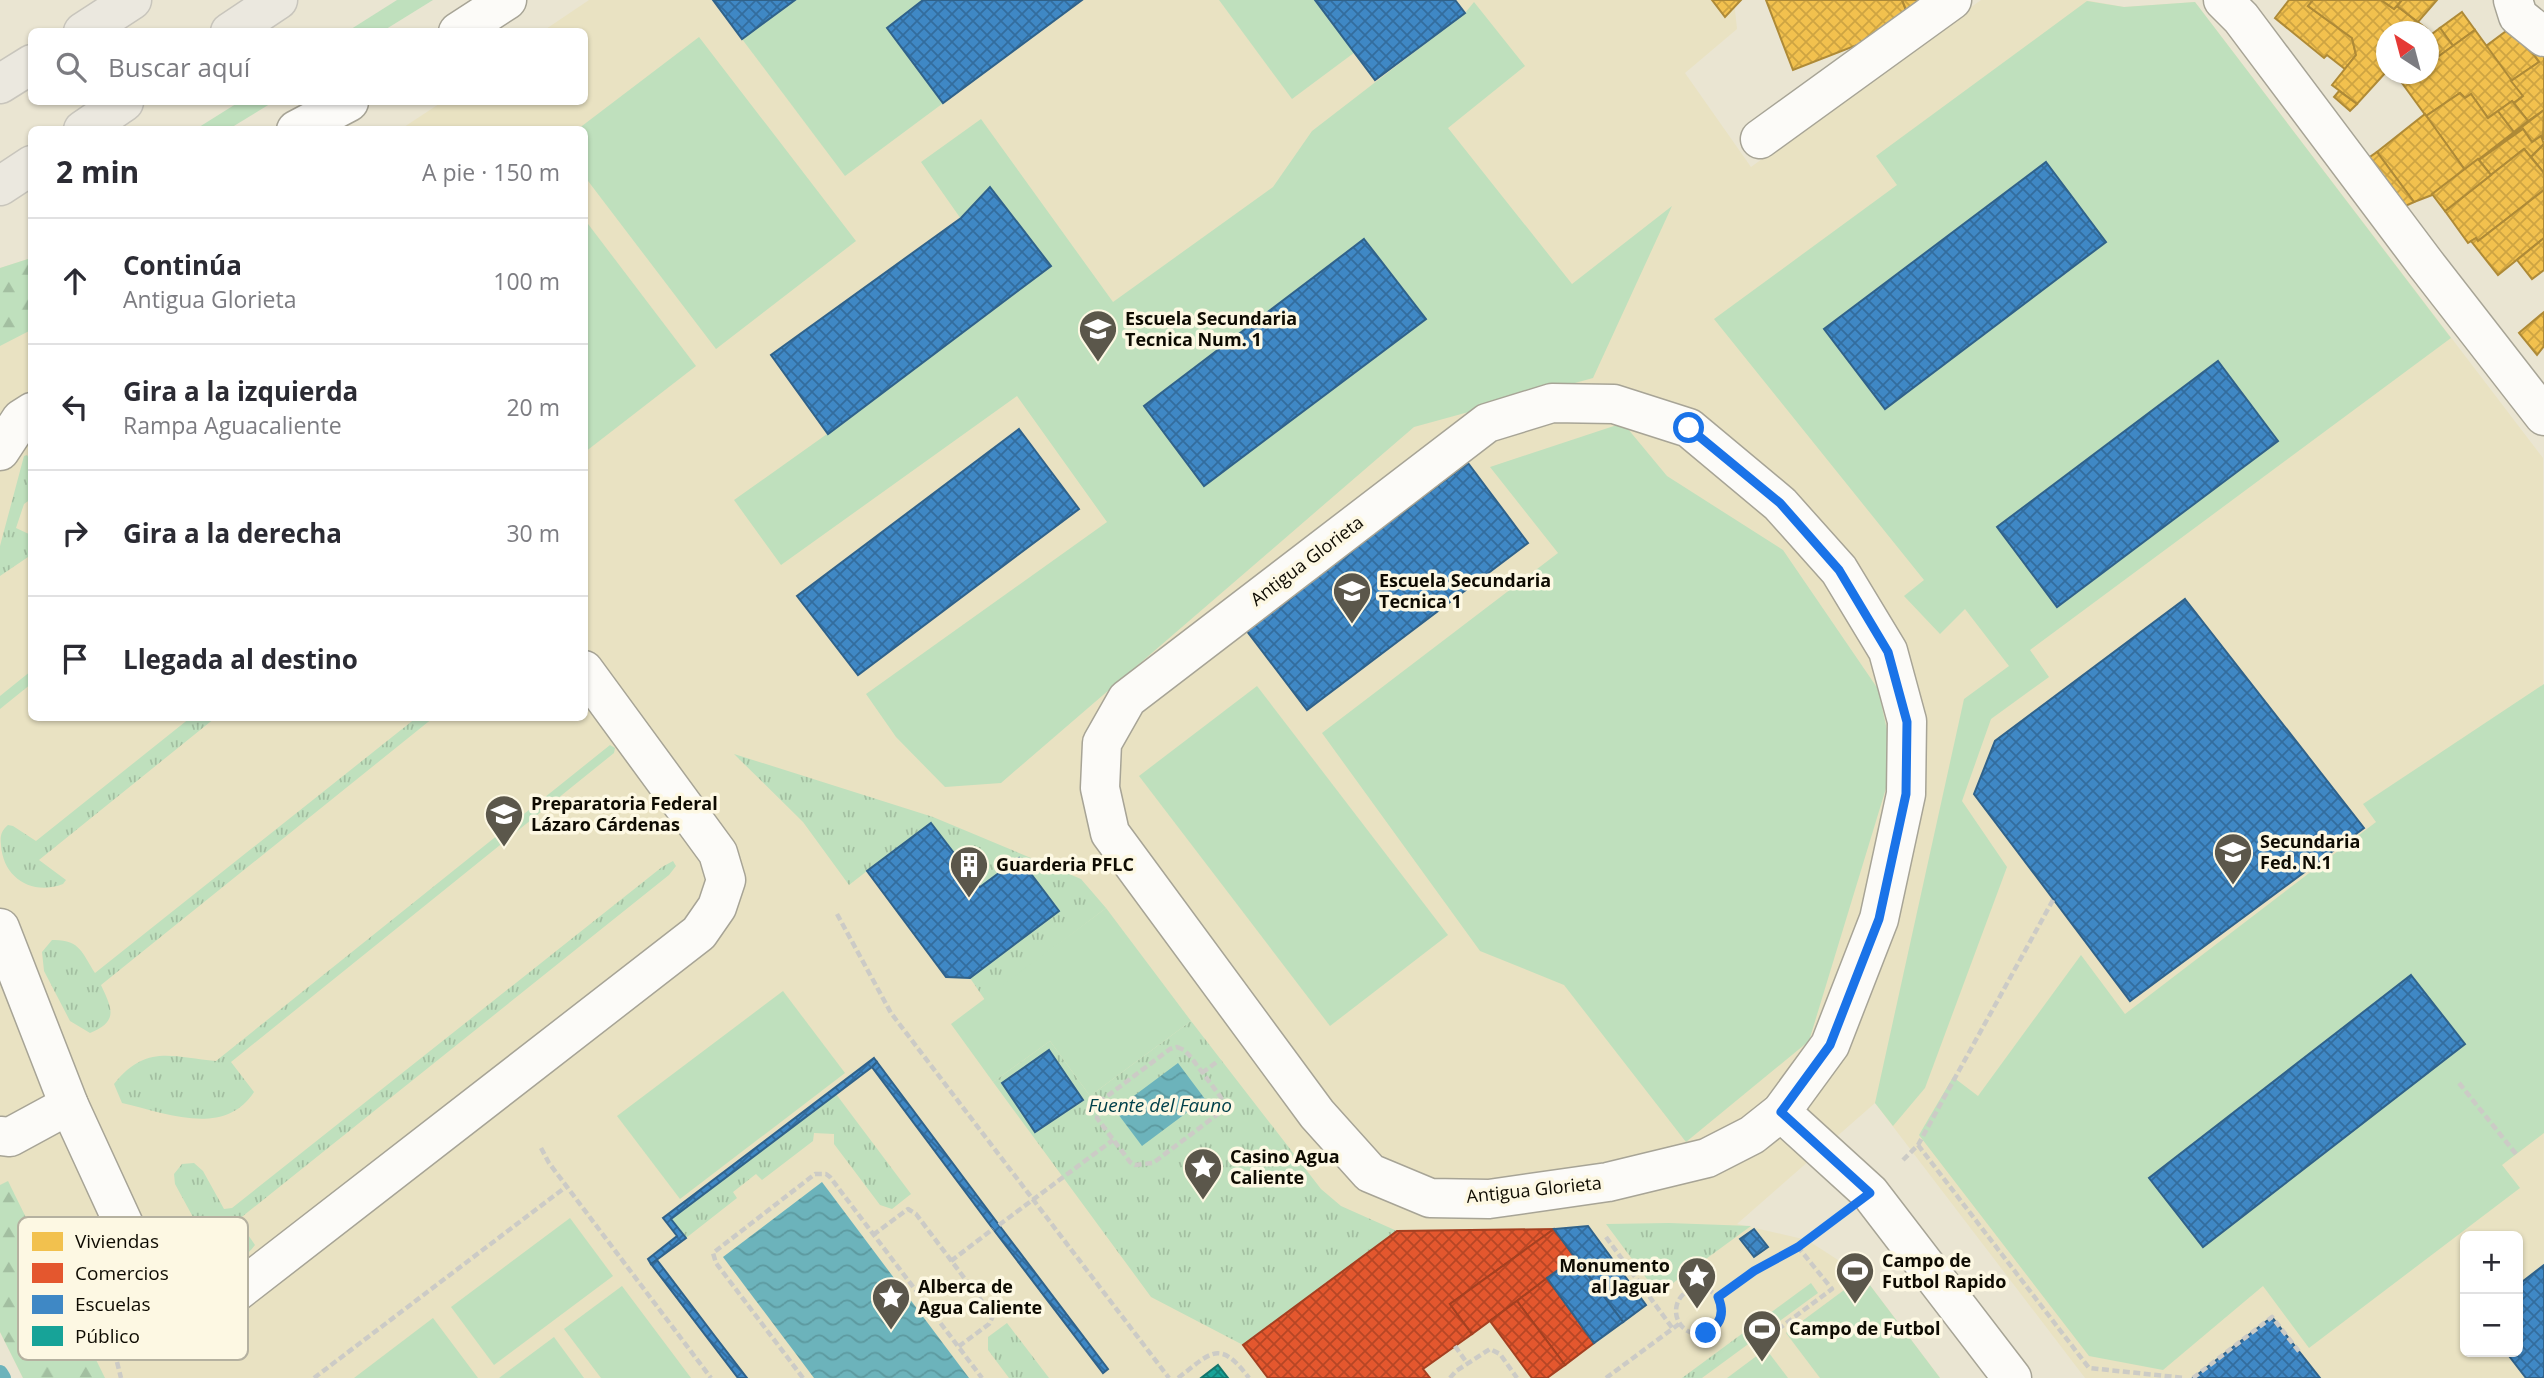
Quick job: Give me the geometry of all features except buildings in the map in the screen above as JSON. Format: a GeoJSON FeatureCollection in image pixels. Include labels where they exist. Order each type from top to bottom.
{"type":"FeatureCollection","features":[{"type":"Feature","properties":{"kind":"main road"},"geometry":{"type":"LineString","coordinates":[[89,28],[132,0]]}},
{"type":"Feature","properties":{"kind":"main road"},"geometry":{"type":"LineString","coordinates":[[236,28],[278,0]]}},
{"type":"Feature","properties":{"kind":"main road"},"geometry":{"type":"LineString","coordinates":[[0,84],[28,66]]}},
{"type":"Feature","properties":{"kind":"main road"},"geometry":{"type":"LineString","coordinates":[[89,126],[120,105]]}},
{"type":"Feature","properties":{"kind":"street"},"geometry":{"type":"LineString","coordinates":[[464,28],[507,0]]}},
{"type":"Feature","properties":{"kind":"street"},"geometry":{"type":"LineString","coordinates":[[1760,139],[1952,0]]}},
{"type":"Feature","properties":{"kind":"street"},"geometry":{"type":"LineString","coordinates":[[2223,0],[2241,18],[2544,416]]}},
{"type":"Feature","properties":{"kind":"street"},"geometry":{"type":"LineString","coordinates":[[2513,0],[2518,16],[2544,37]]}},
{"type":"Feature","properties":{"kind":"street"},"geometry":{"type":"LineString","coordinates":[[304,126],[343,105]]}},
{"type":"Feature","properties":{"kind":"street","name":"Antigua Glorieta"},"geometry":{"type":"LineString","coordinates":[[1552,403],[1614,404],[1689,428],[1780,503],[1839,570],[1888,652],[1907,722],[1906,794],[1879,919],[1830,1045],[1781,1112],[1752,1135],[1707,1158],[1608,1182],[1489,1199],[1430,1198],[1370,1173],[1317,1114],[1110,833],[1100,788],[1102,743],[1127,699],[1487,423],[1552,403]]}},
{"type":"Feature","properties":{"kind":"street"},"geometry":{"type":"LineString","coordinates":[[0,451],[21,419],[28,415]]}},
{"type":"Feature","properties":{"kind":"street"},"geometry":{"type":"LineString","coordinates":[[248,1284],[699,933],[717,907],[726,880],[718,853],[588,675]]}},
{"type":"Feature","properties":{"kind":"street"},"geometry":{"type":"LineString","coordinates":[[0,928],[69,1105],[120,1217]]}},
{"type":"Feature","properties":{"kind":"street"},"geometry":{"type":"LineString","coordinates":[[3,1144],[69,1105]]}},
{"type":"Feature","properties":{"kind":"street"},"geometry":{"type":"LineString","coordinates":[[1781,1112],[1870,1193],[2011,1378]]}},
{"type":"Feature","properties":{"kind":"path"},"geometry":{"type":"LineString","coordinates":[[1901,1162],[1917,1144],[2053,900]]}},
{"type":"Feature","properties":{"kind":"path"},"geometry":{"type":"LineString","coordinates":[[837,914],[891,1013],[1169,1378]]}},
{"type":"Feature","properties":{"kind":"path"},"geometry":{"type":"LineString","coordinates":[[1177,1047],[1184,1050],[1223,1101],[1218,1114],[1153,1163],[1144,1165],[1130,1162],[1113,1140],[1097,1118],[1098,1103],[1170,1049],[1177,1047]]}},
{"type":"Feature","properties":{"kind":"path"},"geometry":{"type":"LineString","coordinates":[[1202,1073],[1221,1060]]}},
{"type":"Feature","properties":{"kind":"path"},"geometry":{"type":"LineString","coordinates":[[2459,1083],[2516,1154]]}},
{"type":"Feature","properties":{"kind":"path"},"geometry":{"type":"LineString","coordinates":[[999,1225],[1113,1140]]}},
{"type":"Feature","properties":{"kind":"path"},"geometry":{"type":"LineString","coordinates":[[1917,1144],[2089,1368],[2185,1378]]}},
{"type":"Feature","properties":{"kind":"path"},"geometry":{"type":"LineString","coordinates":[[541,1148],[710,1378]]}},
{"type":"Feature","properties":{"kind":"path"},"geometry":{"type":"LineString","coordinates":[[803,1378],[716,1263],[713,1253],[815,1174],[821,1173],[830,1177],[982,1378]]}},
{"type":"Feature","properties":{"kind":"path"},"geometry":{"type":"LineString","coordinates":[[314,1378],[567,1186]]}},
{"type":"Feature","properties":{"kind":"path"},"geometry":{"type":"LineString","coordinates":[[1718,1297],[1754,1271],[1798,1247],[1870,1193]]}},
{"type":"Feature","properties":{"kind":"path"},"geometry":{"type":"LineString","coordinates":[[873,1235],[908,1209],[916,1214],[993,1316],[989,1324],[958,1347]]}},
{"type":"Feature","properties":{"kind":"path"},"geometry":{"type":"LineString","coordinates":[[951,1261],[993,1229]]}},
{"type":"Feature","properties":{"kind":"path"},"geometry":{"type":"LineString","coordinates":[[1606,1237],[1673,1329]]}},
{"type":"Feature","properties":{"kind":"path"},"geometry":{"type":"LineString","coordinates":[[1775,1337],[1773,1333],[1832,1289],[1798,1247]]}},
{"type":"Feature","properties":{"kind":"path"},"geometry":{"type":"LineString","coordinates":[[1705,1288],[1718,1297],[1721,1318],[1713,1329],[1699,1334],[1691,1333],[1679,1324],[1676,1317],[1677,1301],[1689,1289],[1705,1288]]}},
{"type":"Feature","properties":{"kind":"path"},"geometry":{"type":"LineString","coordinates":[[2193,1378],[2272,1317],[2301,1354]]}},
{"type":"Feature","properties":{"kind":"path"},"geometry":{"type":"LineString","coordinates":[[1606,1378],[1679,1324]]}},
{"type":"Feature","properties":{"kind":"path"},"geometry":{"type":"LineString","coordinates":[[1455,1346],[1467,1363]]}},
{"type":"Feature","properties":{"kind":"path"},"geometry":{"type":"LineString","coordinates":[[1450,1378],[1467,1363],[1490,1349],[1496,1350],[1517,1378]]}},
{"type":"Feature","properties":{"kind":"path"},"geometry":{"type":"LineString","coordinates":[[1178,1378],[1206,1356],[1216,1352],[1234,1358],[1249,1378]]}},
{"type":"Feature","properties":{"kind":"path"},"geometry":{"type":"LineString","coordinates":[[117,1362],[121,1378]]}},
{"type":"Feature","properties":{"kind":"shaded area"},"geometry":{"type":"Polygon","coordinates":[[[589,0],[1734,0],[1737,29],[1685,73],[1751,167],[1981,0],[2085,0],[2124,7],[2195,2],[2543,458],[2544,1378],[2085,1378],[1875,1103],[1737,1224],[1807,1240],[1863,1276],[1940,1378],[23,1378],[0,1332],[0,268],[28,259],[28,721],[588,721],[588,126],[406,126],[437,105],[588,105],[588,28],[547,28],[589,0]]]}},
{"type":"Feature","properties":{"kind":"green space"},"geometry":{"type":"Polygon","coordinates":[[[397,0],[433,0],[388,28],[353,28],[397,0]]]}},
{"type":"Feature","properties":{"kind":"green space"},"geometry":{"type":"Polygon","coordinates":[[[795,0],[1082,0],[845,176],[742,39],[795,0]]]}},
{"type":"Feature","properties":{"kind":"green space"},"geometry":{"type":"Polygon","coordinates":[[[1219,0],[1425,0],[1292,99],[1219,0]]]}},
{"type":"Feature","properties":{"kind":"green space"},"geometry":{"type":"Polygon","coordinates":[[[2087,1],[2124,7],[2195,2],[2451,338],[2030,650],[2049,677],[1991,719],[1962,801],[2007,867],[1925,1088],[1893,1126],[1875,1103],[1964,699],[2009,666],[1965,609],[1940,634],[1904,596],[1924,580],[1714,319],[1897,185],[1876,156],[2087,1]]]}},
{"type":"Feature","properties":{"kind":"green space"},"geometry":{"type":"Polygon","coordinates":[[[1474,2],[1525,66],[1448,128],[1572,284],[1672,206],[1593,378],[1414,427],[1001,783],[945,787],[896,737],[866,694],[1107,522],[1017,396],[781,565],[734,500],[827,434],[771,355],[961,219],[921,162],[981,119],[1113,302],[1273,187],[1312,131],[1465,13],[1474,2]]]}},
{"type":"Feature","properties":{"kind":"green space"},"geometry":{"type":"Polygon","coordinates":[[[699,37],[856,241],[716,349],[588,181],[588,126],[582,126],[699,37]]]}},
{"type":"Feature","properties":{"kind":"green space"},"geometry":{"type":"Polygon","coordinates":[[[234,105],[268,105],[234,126],[201,126],[234,105]]]}},
{"type":"Feature","properties":{"kind":"green space"},"geometry":{"type":"Polygon","coordinates":[[[588,224],[696,366],[588,450],[588,224]]]}},
{"type":"Feature","properties":{"kind":"green space"},"geometry":{"type":"Polygon","coordinates":[[[28,259],[28,332],[0,346],[0,268],[28,259]]]}},
{"type":"Feature","properties":{"kind":"green space"},"geometry":{"type":"Polygon","coordinates":[[[1623,423],[1667,476],[1783,550],[1878,689],[1894,762],[1809,1041],[1686,1142],[1564,985],[1480,951],[1322,733],[1558,553],[1490,467],[1623,423]]]}},
{"type":"Feature","properties":{"kind":"green space"},"geometry":{"type":"Polygon","coordinates":[[[24,456],[28,457],[28,501],[24,504],[16,528],[28,534],[28,557],[0,576],[0,546],[24,456]]]}},
{"type":"Feature","properties":{"kind":"green space"},"geometry":{"type":"Polygon","coordinates":[[[28,673],[28,686],[0,709],[0,696],[28,673]]]}},
{"type":"Feature","properties":{"kind":"green space"},"geometry":{"type":"Polygon","coordinates":[[[2544,684],[2544,1133],[2502,1165],[2520,1188],[2309,1348],[2263,1286],[2163,1370],[2089,1356],[1919,1135],[1953,1077],[1978,1096],[2081,955],[2125,1014],[2376,822],[2363,804],[2544,684]]]}},
{"type":"Feature","properties":{"kind":"green space"},"geometry":{"type":"Polygon","coordinates":[[[1257,686],[1448,935],[1330,1026],[1139,776],[1257,686]]]}},
{"type":"Feature","properties":{"kind":"green space"},"geometry":{"type":"Polygon","coordinates":[[[186,721],[211,721],[39,860],[66,880],[63,884],[41,888],[30,886],[13,875],[7,867],[1,839],[8,825],[36,841],[186,721]]]}},
{"type":"Feature","properties":{"kind":"green space"},"geometry":{"type":"Polygon","coordinates":[[[412,721],[429,721],[101,985],[110,1008],[109,1019],[106,1024],[90,1033],[70,1021],[44,971],[42,952],[52,940],[69,942],[79,949],[95,973],[412,721]]]}},
{"type":"Feature","properties":{"kind":"green space"},"geometry":{"type":"Polygon","coordinates":[[[610,745],[615,748],[614,753],[231,1062],[254,1092],[242,1106],[227,1115],[193,1119],[122,1103],[114,1084],[126,1071],[148,1058],[160,1056],[216,1061],[610,745]]]}},
{"type":"Feature","properties":{"kind":"green space"},"geometry":{"type":"Polygon","coordinates":[[[734,754],[933,817],[1081,879],[1106,908],[985,1000],[970,978],[946,977],[867,871],[849,885],[803,822],[734,754]]]}},
{"type":"Feature","properties":{"kind":"green space"},"geometry":{"type":"Polygon","coordinates":[[[673,861],[676,866],[669,875],[242,1217],[193,1217],[175,1184],[174,1174],[182,1164],[194,1163],[203,1171],[224,1209],[232,1208],[673,861]]]}},
{"type":"Feature","properties":{"kind":"green space"},"geometry":{"type":"Polygon","coordinates":[[[1106,908],[1191,1021],[1090,1096],[1050,1041],[993,1082],[951,1024],[1106,908]]]}},
{"type":"Feature","properties":{"kind":"green space"},"geometry":{"type":"Polygon","coordinates":[[[783,991],[845,1073],[680,1199],[617,1116],[783,991]]]}},
{"type":"Feature","properties":{"kind":"green space"},"geometry":{"type":"Polygon","coordinates":[[[1191,1021],[1321,1189],[1341,1206],[1397,1231],[1243,1345],[1151,1297],[993,1082],[1050,1041],[1090,1096],[1191,1021]]]}},
{"type":"Feature","properties":{"kind":"green space"},"geometry":{"type":"Polygon","coordinates":[[[836,1094],[911,1194],[892,1209],[880,1205],[834,1144],[834,1134],[814,1133],[813,1141],[762,1180],[756,1174],[733,1192],[737,1198],[686,1238],[671,1219],[836,1094]]]}},
{"type":"Feature","properties":{"kind":"green space"},"geometry":{"type":"Polygon","coordinates":[[[8,1181],[26,1217],[18,1217],[18,1360],[96,1360],[105,1378],[23,1378],[0,1332],[0,1185],[8,1181]]]}},
{"type":"Feature","properties":{"kind":"green space"},"geometry":{"type":"Polygon","coordinates":[[[570,1218],[613,1276],[494,1365],[451,1307],[570,1218]]]}},
{"type":"Feature","properties":{"kind":"green space"},"geometry":{"type":"Polygon","coordinates":[[[1606,1224],[1751,1226],[1658,1294],[1606,1224]]]}},
{"type":"Feature","properties":{"kind":"green space"},"geometry":{"type":"Polygon","coordinates":[[[248,1235],[255,1245],[248,1253],[248,1235]]]}},
{"type":"Feature","properties":{"kind":"green space","name":"Campo de Futbol Rapido"},"geometry":{"type":"Polygon","coordinates":[[[1863,1276],[1940,1378],[1820,1378],[1786,1333],[1863,1276]]]}},
{"type":"Feature","properties":{"kind":"green space"},"geometry":{"type":"Polygon","coordinates":[[[1811,1283],[1818,1293],[1702,1378],[1682,1378],[1811,1283]]]}},
{"type":"Feature","properties":{"kind":"green space"},"geometry":{"type":"Polygon","coordinates":[[[622,1286],[691,1378],[601,1378],[564,1329],[622,1286]]]}},
{"type":"Feature","properties":{"kind":"green space"},"geometry":{"type":"Polygon","coordinates":[[[433,1318],[478,1378],[354,1378],[433,1318]]]}},
{"type":"Feature","properties":{"kind":"green space"},"geometry":{"type":"Polygon","coordinates":[[[1007,1323],[1049,1378],[1009,1378],[988,1350],[988,1337],[1007,1323]]]}},
{"type":"Feature","properties":{"kind":"green space"},"geometry":{"type":"Polygon","coordinates":[[[554,1337],[584,1378],[499,1378],[554,1337]]]}},
{"type":"Feature","properties":{"kind":"green space","name":"Campo de Futbol"},"geometry":{"type":"Polygon","coordinates":[[[1766,1349],[1788,1378],[1727,1378],[1766,1349]]]}},
{"type":"Feature","properties":{"kind":"water","name":"Fuente del Fauno"},"geometry":{"type":"Polygon","coordinates":[[[1178,1063],[1205,1099],[1142,1146],[1115,1110],[1178,1063]]]}},
{"type":"Feature","properties":{"kind":"water"},"geometry":{"type":"Polygon","coordinates":[[[822,1182],[969,1378],[814,1378],[723,1257],[822,1182]]]}},
{"type":"Feature","properties":{"kind":"waterway"},"geometry":{"type":"LineString","coordinates":[[0,1373],[3,1378]]}},
{"type":"Feature","properties":{"kind":"place","name":"Escuela Secundaria Tecnica Num. 1"},"geometry":{"type":"Point","coordinates":[1098,363]}},
{"type":"Feature","properties":{"kind":"place","name":"Escuela Secundaria Tecnica 1"},"geometry":{"type":"Point","coordinates":[1352,625]}},
{"type":"Feature","properties":{"kind":"place","name":"Preparatoria Federal Lázaro Cárdenas"},"geometry":{"type":"Point","coordinates":[504,848]}},
{"type":"Feature","properties":{"kind":"place","name":"Secundaria Fed. N.1"},"geometry":{"type":"Point","coordinates":[2233,886]}},
{"type":"Feature","properties":{"kind":"place","name":"Guarderia PFLC"},"geometry":{"type":"Point","coordinates":[969,899]}},
{"type":"Feature","properties":{"kind":"place","name":"Casino Agua Caliente"},"geometry":{"type":"Point","coordinates":[1203,1201]}},
{"type":"Feature","properties":{"kind":"place","name":"Campo de Futbol Rapido"},"geometry":{"type":"Point","coordinates":[1855,1305]}},
{"type":"Feature","properties":{"kind":"place","name":"Monumento al Jaguar"},"geometry":{"type":"Point","coordinates":[1697,1310]}},
{"type":"Feature","properties":{"kind":"place","name":"Alberca de Agua Caliente"},"geometry":{"type":"Point","coordinates":[891,1331]}},
{"type":"Feature","properties":{"kind":"place","name":"Campo de Futbol"},"geometry":{"type":"Point","coordinates":[1762,1363]}},
{"type":"Feature","properties":{"kind":"route"},"geometry":{"type":"LineString","coordinates":[[1689,428],[1780,503],[1839,570],[1888,652],[1907,722],[1906,794],[1879,919],[1830,1045],[1781,1112],[1870,1193],[1798,1247],[1754,1271],[1718,1297],[1721,1318],[1717,1325],[1706,1333]]}}]}
